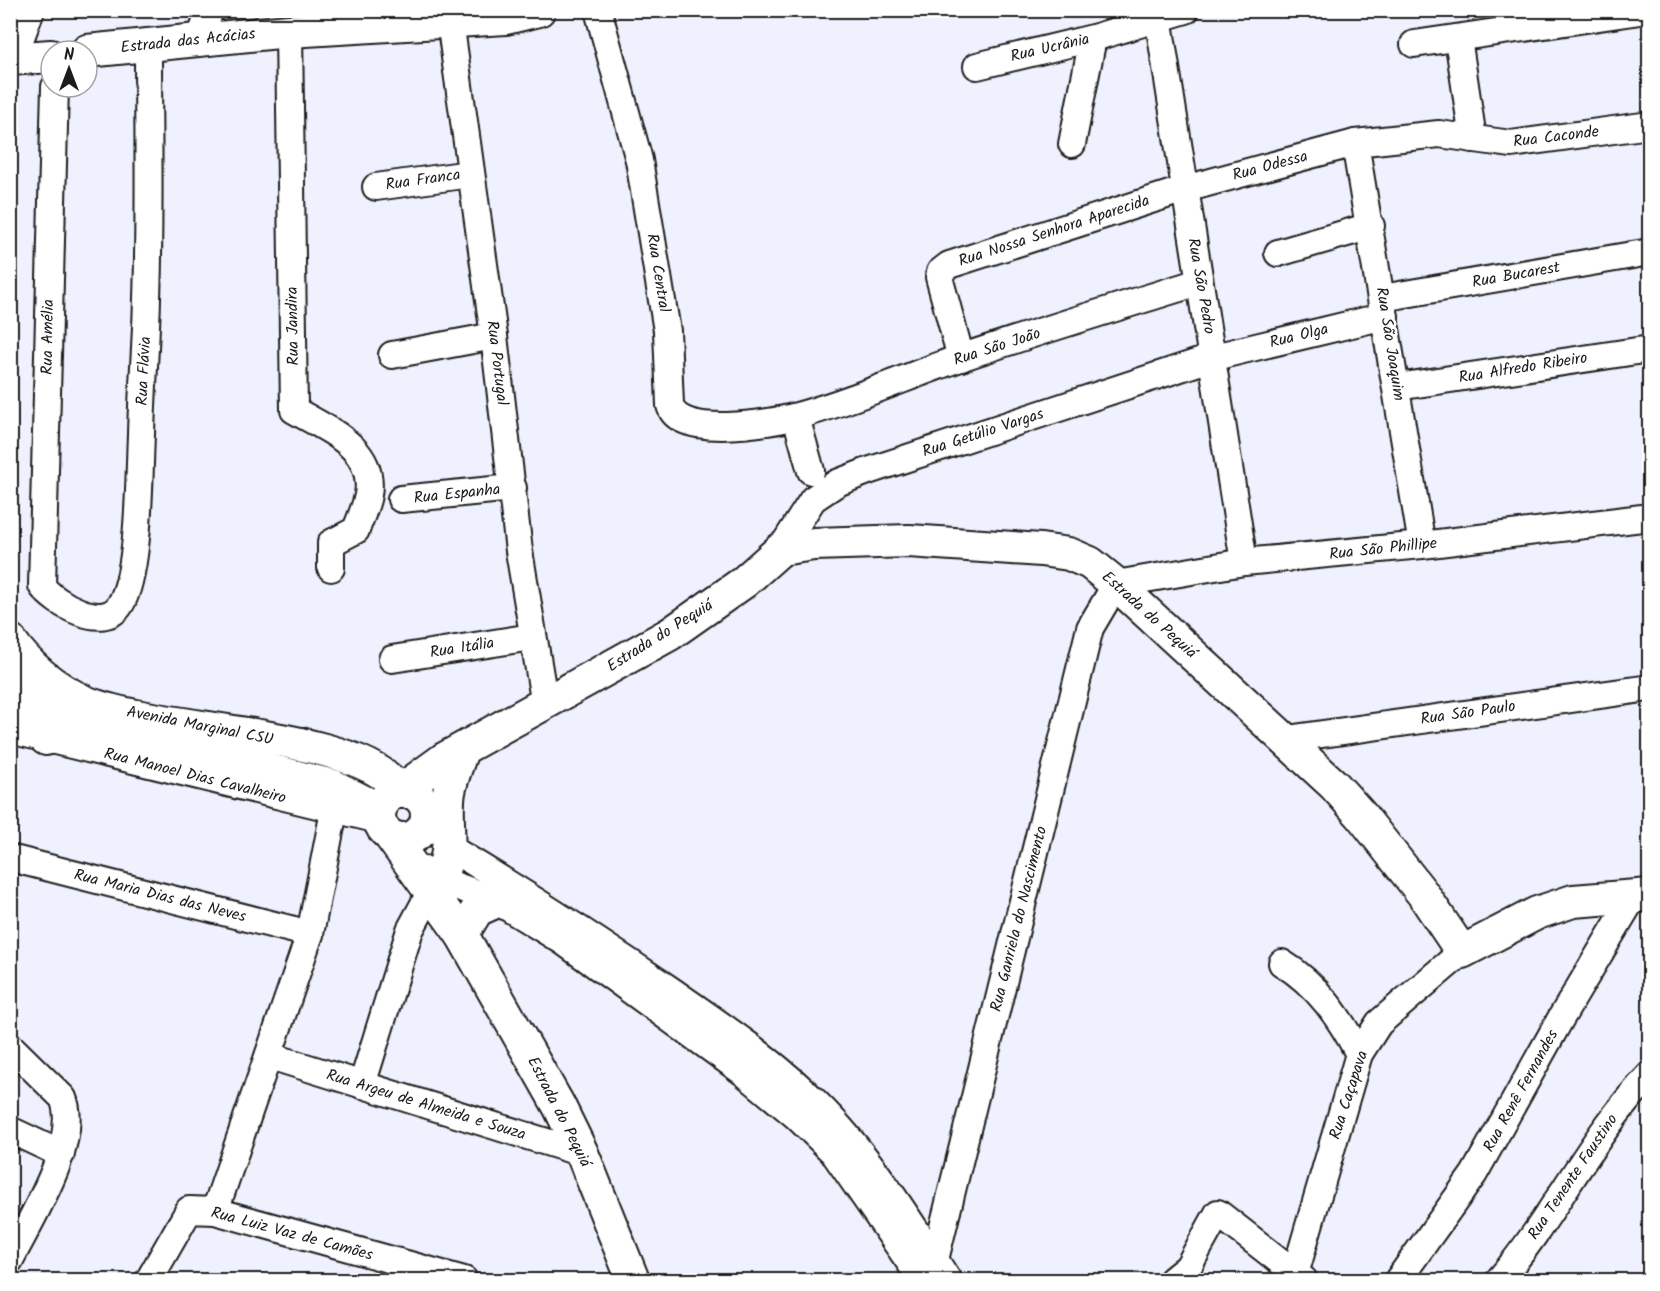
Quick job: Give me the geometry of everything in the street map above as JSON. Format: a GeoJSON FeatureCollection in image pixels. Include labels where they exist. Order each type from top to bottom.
{"type":"FeatureCollection","features":[{"type":"Feature","properties":{"kind":"main road","name":"Estrada das Acácias"},"geometry":{"type":"LineString","coordinates":[[99,50],[148,44],[205,25],[289,31],[416,16],[450,21],[506,18],[539,10]]}},
{"type":"Feature","properties":{"kind":"main road"},"geometry":{"type":"LineString","coordinates":[[12,59],[39,57]]}},
{"type":"Feature","properties":{"kind":"main road","name":"Estrada do Pequiá"},"geometry":{"type":"LineString","coordinates":[[633,1281],[582,1154],[559,1106],[435,885],[394,819],[421,774],[670,634],[744,582],[781,549],[814,544],[909,542],[1041,550],[1069,554],[1090,563],[1287,739],[1361,815],[1423,894],[1462,952]]}},
{"type":"Feature","properties":{"kind":"main road","name":"Avenida Marginal CSU"},"geometry":{"type":"LineString","coordinates":[[10,640],[28,663],[46,680],[84,702],[137,716],[306,746],[377,768],[388,776],[394,819]]}},
{"type":"Feature","properties":{"kind":"main road"},"geometry":{"type":"LineString","coordinates":[[21,688],[33,721],[46,739]]}},
{"type":"Feature","properties":{"kind":"main road","name":"Avenida Marginal CSU"},"geometry":{"type":"LineString","coordinates":[[21,688],[78,722],[333,786],[394,819]]}},
{"type":"Feature","properties":{"kind":"main road"},"geometry":{"type":"LineString","coordinates":[[433,814],[462,750]]}},
{"type":"Feature","properties":{"kind":"main road"},"geometry":{"type":"LineString","coordinates":[[394,819],[419,798],[426,812],[433,814],[450,848],[435,885]]}},
{"type":"Feature","properties":{"kind":"main road"},"geometry":{"type":"LineString","coordinates":[[1462,952],[1537,913],[1573,901],[1642,895]]}},
{"type":"Feature","properties":{"kind":"main road"},"geometry":{"type":"LineString","coordinates":[[462,935],[477,910],[497,901]]}},
{"type":"Feature","properties":{"kind":"street"},"geometry":{"type":"LineString","coordinates":[[12,59],[31,10]]}},
{"type":"Feature","properties":{"kind":"street","name":"Rua Central"},"geometry":{"type":"LineString","coordinates":[[598,10],[641,170],[667,331],[672,413],[687,423],[705,426],[796,417]]}},
{"type":"Feature","properties":{"kind":"street","name":"Rua Ucrânia"},"geometry":{"type":"LineString","coordinates":[[977,66],[1093,38],[1158,14],[1186,10]]}},
{"type":"Feature","properties":{"kind":"street"},"geometry":{"type":"LineString","coordinates":[[1414,44],[1647,10]]}},
{"type":"Feature","properties":{"kind":"street","name":"Rua São Pedro"},"geometry":{"type":"LineString","coordinates":[[1158,14],[1199,282],[1214,357],[1244,562]]}},
{"type":"Feature","properties":{"kind":"street","name":"Rua Portugal"},"geometry":{"type":"LineString","coordinates":[[450,21],[494,336],[532,637],[545,705]]}},
{"type":"Feature","properties":{"kind":"street","name":"Rua Jandira"},"geometry":{"type":"LineString","coordinates":[[289,31],[294,410],[360,452],[368,472],[368,495],[356,530],[332,543],[332,568]]}},
{"type":"Feature","properties":{"kind":"street"},"geometry":{"type":"LineString","coordinates":[[1072,144],[1093,38]]}},
{"type":"Feature","properties":{"kind":"street"},"geometry":{"type":"LineString","coordinates":[[1458,38],[1473,139]]}},
{"type":"Feature","properties":{"kind":"street","name":"Rua Flávia"},"geometry":{"type":"LineString","coordinates":[[42,586],[48,594],[78,613],[111,613],[120,607],[131,578],[139,488],[147,298],[148,44]]}},
{"type":"Feature","properties":{"kind":"street","name":"Rua Amélia"},"geometry":{"type":"LineString","coordinates":[[42,586],[55,99]]}},
{"type":"Feature","properties":{"kind":"street","name":"Rua Caconde"},"geometry":{"type":"LineString","coordinates":[[1355,143],[1439,134],[1511,144],[1650,125]]}},
{"type":"Feature","properties":{"kind":"street","name":"Rua Odessa"},"geometry":{"type":"LineString","coordinates":[[1185,189],[1355,143]]}},
{"type":"Feature","properties":{"kind":"street","name":"Rua São Joaquim"},"geometry":{"type":"LineString","coordinates":[[1355,143],[1371,226],[1422,545]]}},
{"type":"Feature","properties":{"kind":"street","name":"Rua Franca"},"geometry":{"type":"LineString","coordinates":[[376,187],[470,174]]}},
{"type":"Feature","properties":{"kind":"street","name":"Rua Nossa Senhora Aparecida"},"geometry":{"type":"LineString","coordinates":[[961,357],[939,277],[944,268],[1185,189]]}},
{"type":"Feature","properties":{"kind":"street"},"geometry":{"type":"LineString","coordinates":[[1278,253],[1371,226]]}},
{"type":"Feature","properties":{"kind":"street","name":"Rua Bucarest"},"geometry":{"type":"LineString","coordinates":[[1383,307],[1650,252]]}},
{"type":"Feature","properties":{"kind":"street","name":"Rua São João"},"geometry":{"type":"LineString","coordinates":[[796,417],[961,357],[1199,282]]}},
{"type":"Feature","properties":{"kind":"street","name":"Rua Olga"},"geometry":{"type":"LineString","coordinates":[[1214,357],[1383,307]]}},
{"type":"Feature","properties":{"kind":"street"},"geometry":{"type":"LineString","coordinates":[[392,355],[494,336]]}},
{"type":"Feature","properties":{"kind":"street","name":"Rua Alfredo Ribeiro"},"geometry":{"type":"LineString","coordinates":[[1397,387],[1650,349]]}},
{"type":"Feature","properties":{"kind":"street","name":"Rua Getúlio Vargas"},"geometry":{"type":"LineString","coordinates":[[781,549],[813,499],[837,483],[878,467],[1214,357]]}},
{"type":"Feature","properties":{"kind":"street"},"geometry":{"type":"LineString","coordinates":[[796,417],[811,471]]}},
{"type":"Feature","properties":{"kind":"street","name":"Rua Espanha"},"geometry":{"type":"LineString","coordinates":[[401,499],[513,488]]}},
{"type":"Feature","properties":{"kind":"street","name":"Rua São Phillipe"},"geometry":{"type":"LineString","coordinates":[[1116,584],[1244,562],[1422,545],[1650,517]]}},
{"type":"Feature","properties":{"kind":"street","name":"Rua Ganriela do Nascimento"},"geometry":{"type":"LineString","coordinates":[[935,1274],[1090,628],[1116,584]]}},
{"type":"Feature","properties":{"kind":"street","name":"Rua Itália"},"geometry":{"type":"LineString","coordinates":[[392,659],[532,637]]}},
{"type":"Feature","properties":{"kind":"street","name":"Rua São Paulo"},"geometry":{"type":"LineString","coordinates":[[1287,739],[1650,688]]}},
{"type":"Feature","properties":{"kind":"street","name":"Rua Manoel Dias Cavalheiro"},"geometry":{"type":"LineString","coordinates":[[10,730],[334,811],[394,819]]}},
{"type":"Feature","properties":{"kind":"street"},"geometry":{"type":"LineString","coordinates":[[215,1211],[310,934],[334,811]]}},
{"type":"Feature","properties":{"kind":"street"},"geometry":{"type":"LineString","coordinates":[[450,848],[510,882],[638,982],[796,1116],[834,1153],[935,1274]]}},
{"type":"Feature","properties":{"kind":"street","name":"Rua Maria Dias das Neves"},"geometry":{"type":"LineString","coordinates":[[10,858],[310,934]]}},
{"type":"Feature","properties":{"kind":"street"},"geometry":{"type":"LineString","coordinates":[[362,1085],[410,930],[435,885],[497,901],[564,942],[638,982]]}},
{"type":"Feature","properties":{"kind":"street","name":"Rua Renê Fernandes"},"geometry":{"type":"LineString","coordinates":[[1398,1281],[1474,1174],[1642,895]]}},
{"type":"Feature","properties":{"kind":"street","name":"Rua Caçapava"},"geometry":{"type":"LineString","coordinates":[[1300,1277],[1359,1054],[1379,1023],[1462,952]]}},
{"type":"Feature","properties":{"kind":"street"},"geometry":{"type":"LineString","coordinates":[[1282,963],[1299,974],[1340,1018],[1359,1054]]}},
{"type":"Feature","properties":{"kind":"street"},"geometry":{"type":"LineString","coordinates":[[10,1046],[63,1098],[67,1108],[68,1127],[61,1154],[10,1260]]}},
{"type":"Feature","properties":{"kind":"street","name":"Rua Argeu de Almeida e Souza"},"geometry":{"type":"LineString","coordinates":[[270,1056],[582,1154]]}},
{"type":"Feature","properties":{"kind":"street","name":"Rua Tenente Faustino"},"geometry":{"type":"LineString","coordinates":[[1498,1281],[1554,1208],[1609,1122],[1650,1075]]}},
{"type":"Feature","properties":{"kind":"street"},"geometry":{"type":"LineString","coordinates":[[10,1131],[61,1154]]}},
{"type":"Feature","properties":{"kind":"street","name":"Rua Luiz Vaz de Camões"},"geometry":{"type":"LineString","coordinates":[[149,1281],[189,1210],[215,1211],[464,1281]]}},
{"type":"Feature","properties":{"kind":"street"},"geometry":{"type":"LineString","coordinates":[[1184,1276],[1218,1213],[1300,1277]]}}]}
